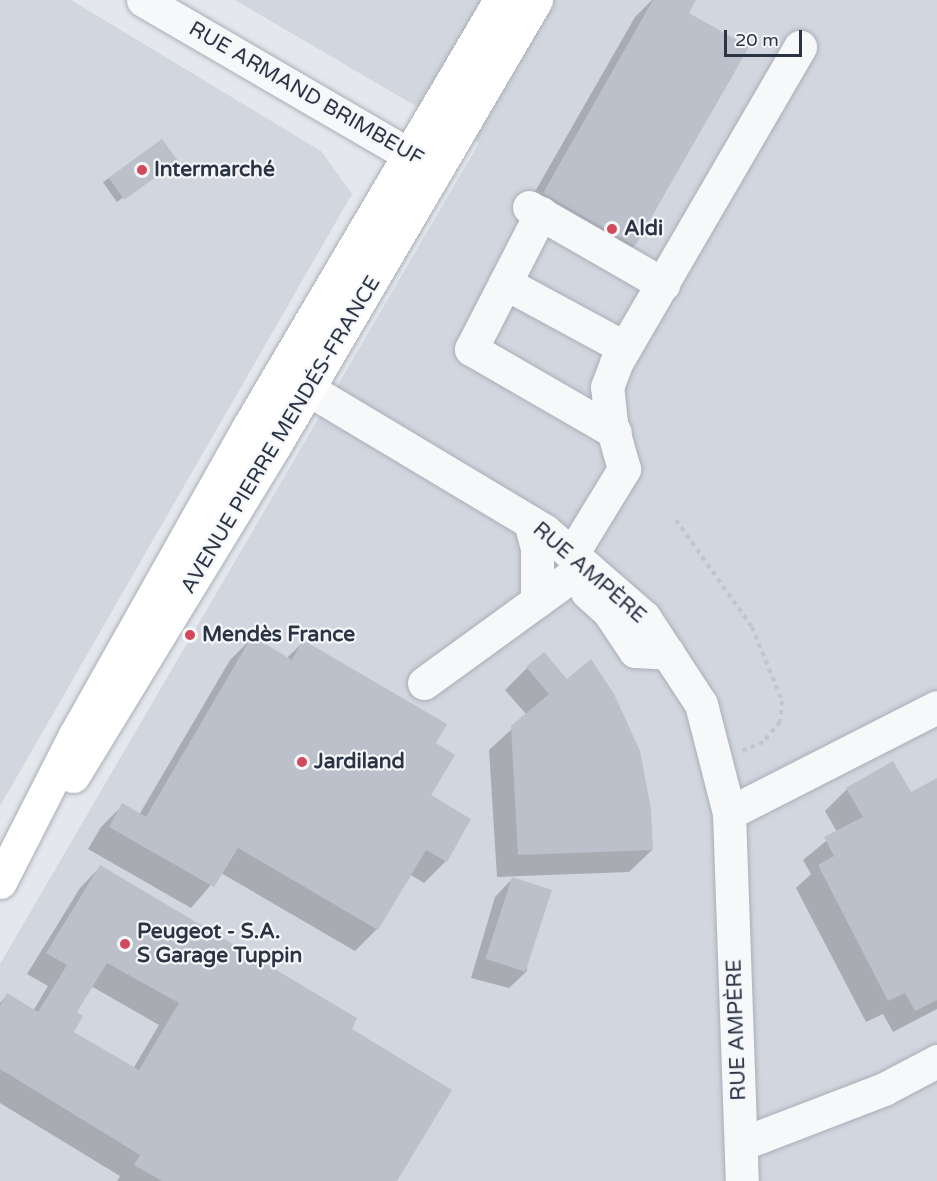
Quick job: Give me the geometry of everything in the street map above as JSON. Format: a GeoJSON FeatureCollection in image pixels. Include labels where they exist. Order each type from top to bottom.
{"type":"FeatureCollection","features":[{"type":"Feature","properties":{"kind":"main road","name":"AVENUE PIERRE MENDÉS-FRANCE"},"geometry":{"type":"LineString","coordinates":[[423,163],[500,0]]}},
{"type":"Feature","properties":{"kind":"main road","name":"AVENUE PIERRE MENDÉS-FRANCE"},"geometry":{"type":"LineString","coordinates":[[6,872],[94,747],[290,390],[423,163],[536,0]]}},
{"type":"Feature","properties":{"kind":"street","name":"RUE ARMAND BRIMBEUF"},"geometry":{"type":"LineString","coordinates":[[143,0],[423,163]]}},
{"type":"Feature","properties":{"kind":"street"},"geometry":{"type":"LineString","coordinates":[[424,683],[546,594],[578,560],[624,469],[607,387],[625,348],[800,47]]}},
{"type":"Feature","properties":{"kind":"street"},"geometry":{"type":"LineString","coordinates":[[615,432],[471,349],[505,283],[535,210],[663,284]]}},
{"type":"Feature","properties":{"kind":"street"},"geometry":{"type":"LineString","coordinates":[[505,283],[625,348]]}},
{"type":"Feature","properties":{"kind":"street","name":"RUE AMPÈRE"},"geometry":{"type":"LineString","coordinates":[[290,390],[530,522],[644,616],[701,704],[729,813],[742,1181]]}},
{"type":"Feature","properties":{"kind":"street"},"geometry":{"type":"LineString","coordinates":[[530,522],[546,594]]}},
{"type":"Feature","properties":{"kind":"street"},"geometry":{"type":"LineString","coordinates":[[546,594],[585,590],[609,612],[635,651],[668,653]]}},
{"type":"Feature","properties":{"kind":"street"},"geometry":{"type":"LineString","coordinates":[[729,813],[937,707]]}},
{"type":"Feature","properties":{"kind":"street"},"geometry":{"type":"LineString","coordinates":[[741,1144],[884,1089],[937,1061]]}},
{"type":"Feature","properties":{"kind":"path"},"geometry":{"type":"LineString","coordinates":[[676,520],[752,627],[782,701],[780,722],[763,742],[716,761]]}},
{"type":"Feature","properties":{"kind":"shaded area"},"geometry":{"type":"Polygon","coordinates":[[[0,0],[71,0],[321,151],[352,194],[0,806],[0,0]]]}},
{"type":"Feature","properties":{"kind":"shaded area"},"geometry":{"type":"Polygon","coordinates":[[[235,0],[937,0],[937,1181],[0,1181],[0,964],[479,143],[235,0]]]}},
{"type":"Feature","properties":{"kind":"building"},"geometry":{"type":"Polygon","coordinates":[[[653,0],[696,0],[689,13],[749,47],[635,246],[543,193],[653,0]]]}},
{"type":"Feature","properties":{"kind":"building"},"geometry":{"type":"Polygon","coordinates":[[[162,139],[178,161],[124,200],[109,178],[162,139]]]}},
{"type":"Feature","properties":{"kind":"building"},"geometry":{"type":"Polygon","coordinates":[[[252,636],[292,660],[303,640],[447,724],[436,743],[455,755],[431,795],[471,819],[447,862],[426,850],[378,930],[238,848],[214,887],[109,827],[122,803],[146,817],[252,636]]]}},
{"type":"Feature","properties":{"kind":"building"},"geometry":{"type":"Polygon","coordinates":[[[544,652],[567,679],[591,659],[614,694],[640,751],[651,809],[653,850],[518,855],[511,726],[549,694],[526,667],[544,652]]]}},
{"type":"Feature","properties":{"kind":"building"},"geometry":{"type":"Polygon","coordinates":[[[893,761],[911,792],[937,778],[937,1000],[915,1011],[905,993],[888,1001],[818,865],[834,856],[824,837],[863,817],[846,788],[893,761]]]}},
{"type":"Feature","properties":{"kind":"building"},"geometry":{"type":"Polygon","coordinates":[[[100,865],[357,1018],[352,1029],[452,1090],[397,1181],[162,1181],[134,1165],[140,1155],[0,1069],[0,1006],[7,993],[38,1012],[67,965],[46,953],[100,865]],[[107,963],[77,1012],[83,1016],[74,1032],[139,1070],[179,1003],[107,963]]]}},
{"type":"Feature","properties":{"kind":"building"},"geometry":{"type":"Polygon","coordinates":[[[512,877],[552,890],[525,972],[485,959],[512,877]]]}},
{"type":"Feature","properties":{"kind":"place","name":"Intermarché"},"geometry":{"type":"Point","coordinates":[142,170]}},
{"type":"Feature","properties":{"kind":"place","name":"Aldi"},"geometry":{"type":"Point","coordinates":[612,229]}},
{"type":"Feature","properties":{"kind":"place","name":"Mendès France"},"geometry":{"type":"Point","coordinates":[190,635]}},
{"type":"Feature","properties":{"kind":"place","name":"Jardiland"},"geometry":{"type":"Point","coordinates":[302,762]}},
{"type":"Feature","properties":{"kind":"place","name":"Peugeot - S.A. S Garage Tuppin"},"geometry":{"type":"Point","coordinates":[125,944]}}]}
